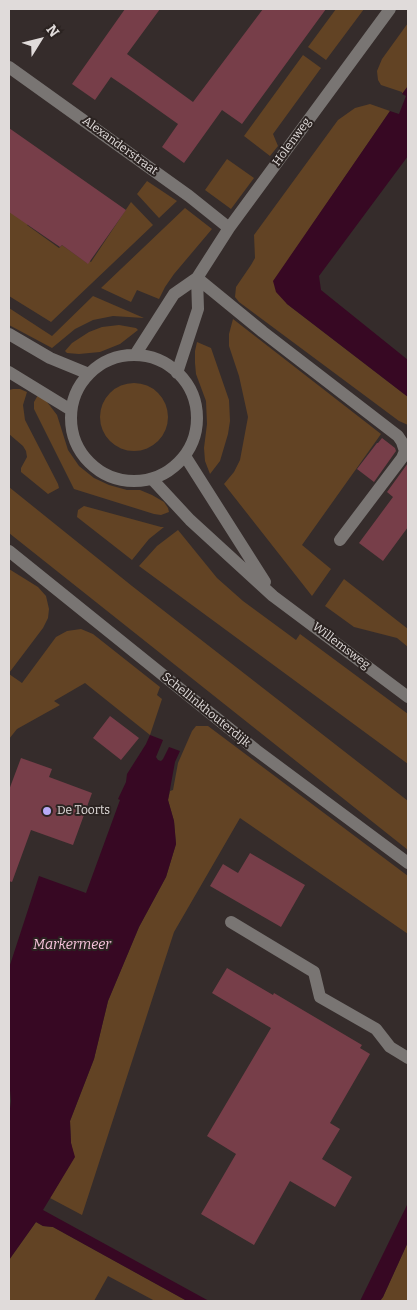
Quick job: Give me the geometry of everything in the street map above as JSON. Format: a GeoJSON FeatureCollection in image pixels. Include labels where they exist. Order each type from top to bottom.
{"type":"FeatureCollection","features":[{"type":"Feature","properties":{"kind":"street","name":"Holenweg"},"geometry":{"type":"LineString","coordinates":[[135,355],[174,294],[197,278],[229,228],[390,9]]}},
{"type":"Feature","properties":{"kind":"street","name":"Alexanderstraat"},"geometry":{"type":"LineString","coordinates":[[9,67],[189,196],[229,228]]}},
{"type":"Feature","properties":{"kind":"street"},"geometry":{"type":"LineString","coordinates":[[177,373],[198,310],[197,278]]}},
{"type":"Feature","properties":{"kind":"street"},"geometry":{"type":"LineString","coordinates":[[197,278],[398,436],[402,442],[405,450],[402,458],[340,540]]}},
{"type":"Feature","properties":{"kind":"street"},"geometry":{"type":"LineString","coordinates":[[9,334],[50,358],[89,374]]}},
{"type":"Feature","properties":{"kind":"street"},"geometry":{"type":"LineString","coordinates":[[135,355],[158,360],[177,373],[190,391],[197,413],[194,436],[184,456],[170,470],[152,479],[132,482],[111,477],[93,466],[80,450],[72,431],[71,410],[77,390],[89,374],[102,364],[118,357],[135,355]]}},
{"type":"Feature","properties":{"kind":"street"},"geometry":{"type":"LineString","coordinates":[[9,372],[71,410]]}},
{"type":"Feature","properties":{"kind":"street","name":"Willemsweg"},"geometry":{"type":"LineString","coordinates":[[184,456],[273,596]]}},
{"type":"Feature","properties":{"kind":"street","name":"Willemsweg"},"geometry":{"type":"LineString","coordinates":[[152,479],[190,520],[273,596],[408,697]]}},
{"type":"Feature","properties":{"kind":"street","name":"Schellinkhouterdijk"},"geometry":{"type":"LineString","coordinates":[[9,552],[256,750],[408,863]]}},
{"type":"Feature","properties":{"kind":"street"},"geometry":{"type":"LineString","coordinates":[[231,922],[314,972],[320,997],[376,1029],[390,1047],[408,1058]]}},
{"type":"Feature","properties":{"kind":"shaded area"},"geometry":{"type":"Polygon","coordinates":[[[336,9],[364,9],[326,60],[308,47],[336,9]]]}},
{"type":"Feature","properties":{"kind":"shaded area"},"geometry":{"type":"Polygon","coordinates":[[[408,23],[408,86],[402,94],[402,92],[381,85],[378,80],[377,71],[382,59],[408,23]]]}},
{"type":"Feature","properties":{"kind":"shaded area"},"geometry":{"type":"Polygon","coordinates":[[[303,55],[321,68],[273,134],[278,146],[270,156],[244,136],[303,55]]]}},
{"type":"Feature","properties":{"kind":"shaded area"},"geometry":{"type":"Polygon","coordinates":[[[370,104],[390,111],[274,281],[287,304],[408,397],[408,425],[399,421],[239,302],[235,297],[236,287],[255,258],[254,235],[338,120],[355,108],[370,104]]]}},
{"type":"Feature","properties":{"kind":"shaded area"},"geometry":{"type":"Polygon","coordinates":[[[227,159],[254,178],[231,209],[205,190],[227,159]]]}},
{"type":"Feature","properties":{"kind":"shaded area"},"geometry":{"type":"Polygon","coordinates":[[[147,181],[177,201],[159,218],[137,194],[147,181]]]}},
{"type":"Feature","properties":{"kind":"shaded area"},"geometry":{"type":"Polygon","coordinates":[[[131,202],[153,225],[51,322],[9,296],[9,208],[29,222],[27,225],[59,248],[62,245],[87,263],[91,262],[131,202]]]}},
{"type":"Feature","properties":{"kind":"shaded area"},"geometry":{"type":"Polygon","coordinates":[[[185,208],[212,229],[174,274],[159,299],[137,290],[131,302],[101,288],[185,208]]]}},
{"type":"Feature","properties":{"kind":"shaded area"},"geometry":{"type":"Polygon","coordinates":[[[93,296],[144,318],[113,316],[93,320],[75,329],[52,348],[9,325],[9,308],[52,336],[93,296]]]}},
{"type":"Feature","properties":{"kind":"shaded area"},"geometry":{"type":"Polygon","coordinates":[[[233,319],[381,434],[302,545],[331,569],[312,596],[224,484],[234,472],[240,460],[248,417],[239,376],[229,346],[229,334],[233,319]]]}},
{"type":"Feature","properties":{"kind":"shaded area"},"geometry":{"type":"Polygon","coordinates":[[[119,325],[138,330],[120,344],[100,352],[79,354],[67,353],[65,351],[72,343],[89,332],[102,327],[119,325]]]}},
{"type":"Feature","properties":{"kind":"shaded area"},"geometry":{"type":"Polygon","coordinates":[[[197,342],[211,348],[229,400],[230,421],[228,434],[220,461],[210,474],[205,461],[204,448],[207,424],[206,401],[196,374],[195,351],[197,342]]]}},
{"type":"Feature","properties":{"kind":"shaded area"},"geometry":{"type":"Polygon","coordinates":[[[134,383],[147,385],[158,393],[166,404],[168,417],[166,430],[158,441],[147,449],[134,451],[121,449],[110,441],[102,430],[100,417],[102,404],[110,393],[121,385],[134,383]]]}},
{"type":"Feature","properties":{"kind":"shaded area"},"geometry":{"type":"Polygon","coordinates":[[[9,390],[27,392],[23,405],[25,420],[58,484],[59,488],[48,494],[21,472],[27,457],[26,451],[9,434],[9,390]]]}},
{"type":"Feature","properties":{"kind":"shaded area"},"geometry":{"type":"Polygon","coordinates":[[[38,395],[44,398],[57,415],[68,450],[79,466],[94,478],[109,485],[127,490],[140,490],[152,495],[164,502],[169,512],[161,515],[154,514],[74,489],[34,409],[34,402],[38,395]]]}},
{"type":"Feature","properties":{"kind":"shaded area"},"geometry":{"type":"Polygon","coordinates":[[[9,487],[132,586],[408,801],[408,850],[9,533],[9,487]]]}},
{"type":"Feature","properties":{"kind":"shaded area"},"geometry":{"type":"Polygon","coordinates":[[[84,506],[164,527],[149,539],[132,560],[77,517],[78,510],[84,506]]]}},
{"type":"Feature","properties":{"kind":"shaded area"},"geometry":{"type":"Polygon","coordinates":[[[178,530],[217,578],[243,601],[296,640],[300,634],[408,714],[408,764],[139,566],[157,546],[178,530]]]}},
{"type":"Feature","properties":{"kind":"shaded area"},"geometry":{"type":"Polygon","coordinates":[[[9,569],[38,587],[46,596],[49,609],[48,618],[43,628],[9,673],[9,569]]]}},
{"type":"Feature","properties":{"kind":"shaded area"},"geometry":{"type":"Polygon","coordinates":[[[344,579],[408,629],[408,647],[397,638],[354,627],[325,606],[344,579]]]}},
{"type":"Feature","properties":{"kind":"shaded area"},"geometry":{"type":"Polygon","coordinates":[[[81,629],[93,634],[160,687],[157,695],[162,699],[150,735],[85,683],[54,701],[60,705],[17,729],[9,739],[9,674],[22,683],[56,637],[67,631],[81,629]]]}},
{"type":"Feature","properties":{"kind":"shaded area"},"geometry":{"type":"Polygon","coordinates":[[[196,726],[208,726],[408,876],[408,934],[240,818],[174,932],[82,1215],[50,1198],[74,1157],[70,1121],[94,1059],[108,1001],[139,927],[166,877],[176,844],[174,821],[168,800],[170,791],[173,790],[178,763],[196,726]]]}},
{"type":"Feature","properties":{"kind":"shaded area"},"geometry":{"type":"Polygon","coordinates":[[[36,1222],[43,1226],[53,1227],[187,1301],[155,1301],[108,1276],[94,1301],[9,1301],[9,1260],[36,1222]]]}},
{"type":"Feature","properties":{"kind":"shaded area"},"geometry":{"type":"Polygon","coordinates":[[[408,1242],[408,1301],[380,1301],[383,1297],[408,1242]]]}},
{"type":"Feature","properties":{"kind":"water"},"geometry":{"type":"Polygon","coordinates":[[[408,86],[408,156],[319,276],[321,290],[408,360],[408,397],[287,304],[276,292],[273,281],[390,111],[399,114],[406,96],[402,94],[408,86]]]}},
{"type":"Feature","properties":{"kind":"water","name":"Markermeer"},"geometry":{"type":"Polygon","coordinates":[[[150,735],[163,740],[156,757],[158,760],[161,761],[163,759],[169,747],[180,751],[175,762],[168,800],[174,821],[176,844],[166,877],[139,927],[108,1001],[94,1059],[70,1121],[71,1143],[75,1157],[43,1210],[209,1301],[187,1301],[53,1227],[43,1226],[36,1222],[9,1260],[9,1116],[11,1101],[9,1079],[9,968],[39,876],[86,893],[120,800],[118,799],[126,782],[127,774],[150,735]]]}},
{"type":"Feature","properties":{"kind":"water"},"geometry":{"type":"Polygon","coordinates":[[[408,1203],[408,1242],[383,1297],[380,1301],[360,1301],[408,1203]]]}},
{"type":"Feature","properties":{"kind":"building"},"geometry":{"type":"Polygon","coordinates":[[[125,9],[160,9],[127,54],[193,102],[263,9],[326,9],[242,124],[222,110],[184,163],[162,147],[178,124],[133,92],[111,77],[95,100],[72,84],[125,9]]]}},
{"type":"Feature","properties":{"kind":"building"},"geometry":{"type":"Polygon","coordinates":[[[9,128],[126,210],[88,264],[62,245],[60,247],[9,212],[9,128]]]}},
{"type":"Feature","properties":{"kind":"building"},"geometry":{"type":"Polygon","coordinates":[[[382,438],[395,448],[396,451],[374,482],[357,469],[382,438]]]}},
{"type":"Feature","properties":{"kind":"building"},"geometry":{"type":"Polygon","coordinates":[[[408,463],[408,527],[383,561],[359,543],[393,497],[387,492],[408,463]]]}},
{"type":"Feature","properties":{"kind":"building"},"geometry":{"type":"Polygon","coordinates":[[[110,716],[139,738],[121,760],[93,738],[110,716]]]}},
{"type":"Feature","properties":{"kind":"building","name":"De Toorts"},"geometry":{"type":"Polygon","coordinates":[[[21,758],[52,769],[49,777],[92,793],[73,845],[31,830],[12,882],[9,881],[9,790],[21,758]]]}},
{"type":"Feature","properties":{"kind":"building"},"geometry":{"type":"Polygon","coordinates":[[[250,853],[305,885],[281,927],[210,886],[223,864],[238,873],[250,853]]]}},
{"type":"Feature","properties":{"kind":"building"},"geometry":{"type":"Polygon","coordinates":[[[227,968],[273,995],[274,993],[362,1045],[360,1048],[370,1054],[330,1123],[340,1129],[322,1159],[352,1177],[335,1207],[290,1181],[254,1245],[201,1214],[236,1154],[207,1136],[271,1028],[212,993],[227,968]]]}},
{"type":"Feature","properties":{"kind":"place","name":"De Toorts"},"geometry":{"type":"Point","coordinates":[47,811]}}]}
